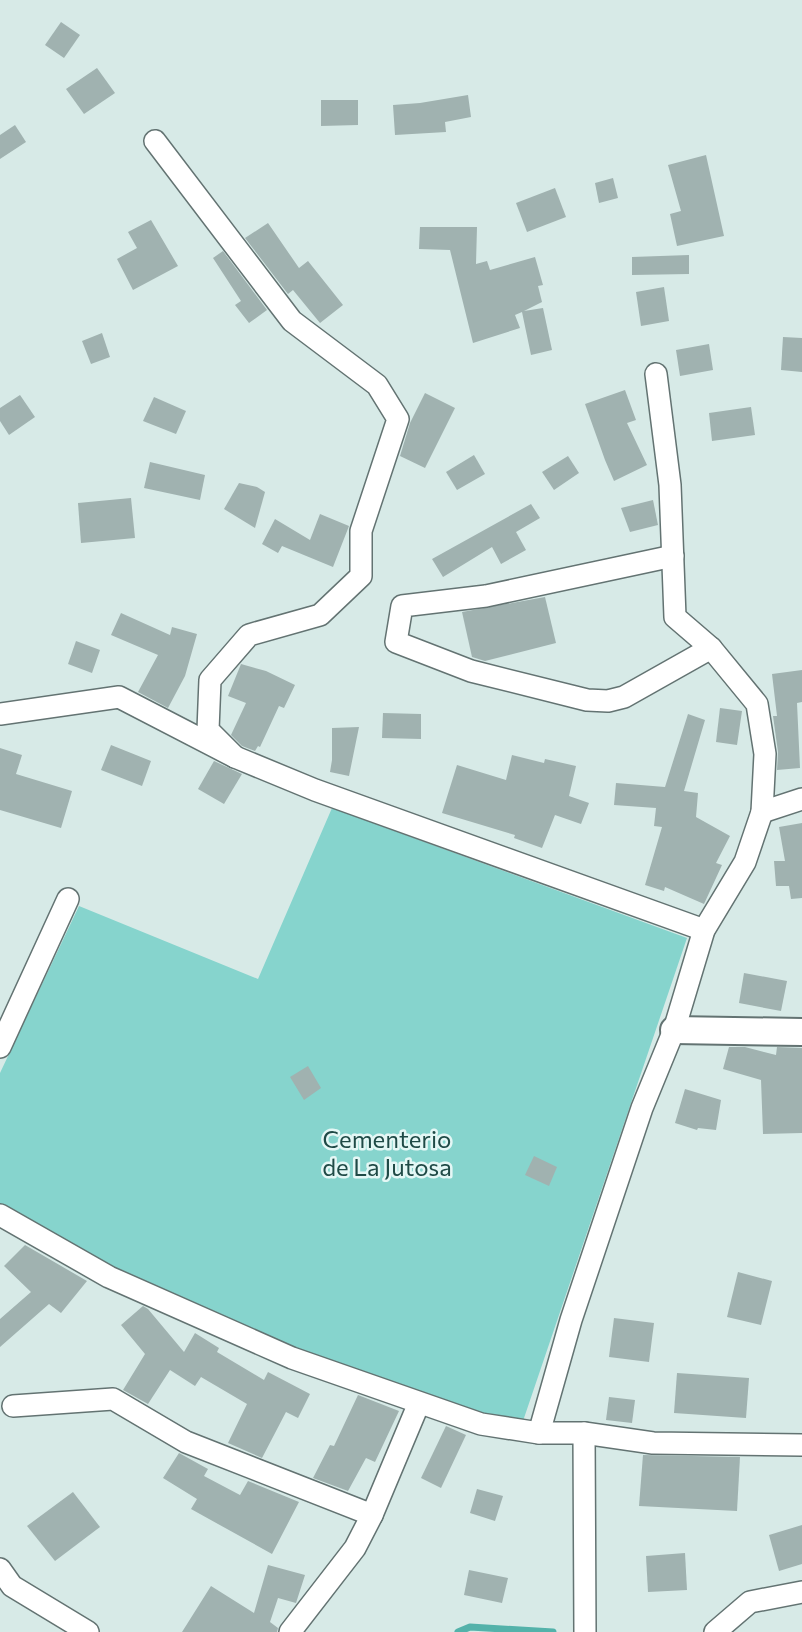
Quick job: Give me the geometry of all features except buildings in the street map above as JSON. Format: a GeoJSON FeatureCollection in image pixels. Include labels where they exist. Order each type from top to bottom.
{"type":"FeatureCollection","features":[{"type":"Feature","properties":{"kind":"street"},"geometry":{"type":"LineString","coordinates":[[155,141],[292,321],[377,385],[398,419],[360,531],[361,576],[320,615],[249,635],[210,680],[208,730],[235,758]]}},
{"type":"Feature","properties":{"kind":"street"},"geometry":{"type":"LineString","coordinates":[[539,1433],[571,1320],[642,1108],[674,1030],[704,930],[745,862],[762,811],[765,754],[757,704],[710,648],[675,617],[670,485],[656,374]]}},
{"type":"Feature","properties":{"kind":"street"},"geometry":{"type":"LineString","coordinates":[[673,556],[486,596],[402,606],[396,642],[471,671],[587,700],[608,701],[624,698],[710,648]]}},
{"type":"Feature","properties":{"kind":"street"},"geometry":{"type":"LineString","coordinates":[[0,714],[119,697],[235,758],[315,790],[704,930]]}},
{"type":"Feature","properties":{"kind":"street"},"geometry":{"type":"LineString","coordinates":[[762,811],[802,799]]}},
{"type":"Feature","properties":{"kind":"street"},"geometry":{"type":"LineString","coordinates":[[0,1047],[68,899]]}},
{"type":"Feature","properties":{"kind":"street"},"geometry":{"type":"LineString","coordinates":[[674,1030],[802,1032]]}},
{"type":"Feature","properties":{"kind":"street"},"geometry":{"type":"LineString","coordinates":[[0,1215],[109,1278],[292,1358],[481,1423],[539,1433],[583,1433],[653,1443],[802,1445]]}},
{"type":"Feature","properties":{"kind":"street"},"geometry":{"type":"LineString","coordinates":[[13,1406],[113,1399],[186,1442],[372,1516]]}},
{"type":"Feature","properties":{"kind":"street"},"geometry":{"type":"LineString","coordinates":[[290,1632],[355,1548],[372,1516],[419,1403]]}},
{"type":"Feature","properties":{"kind":"street"},"geometry":{"type":"LineString","coordinates":[[583,1433],[586,1632]]}},
{"type":"Feature","properties":{"kind":"street"},"geometry":{"type":"LineString","coordinates":[[0,1569],[12,1586],[88,1632]]}},
{"type":"Feature","properties":{"kind":"street"},"geometry":{"type":"LineString","coordinates":[[715,1632],[750,1602],[802,1592]]}},
{"type":"Feature","properties":{"kind":"green space","name":"Cementerio de La Jutosa"},"geometry":{"type":"Polygon","coordinates":[[[332,808],[687,938],[523,1421],[481,1413],[290,1348],[110,1269],[0,1204],[0,1073],[79,906],[258,979],[332,808]]]}},
{"type":"Feature","properties":{"kind":"waterway"},"geometry":{"type":"LineString","coordinates":[[458,1632],[470,1627],[553,1632]]}}]}
